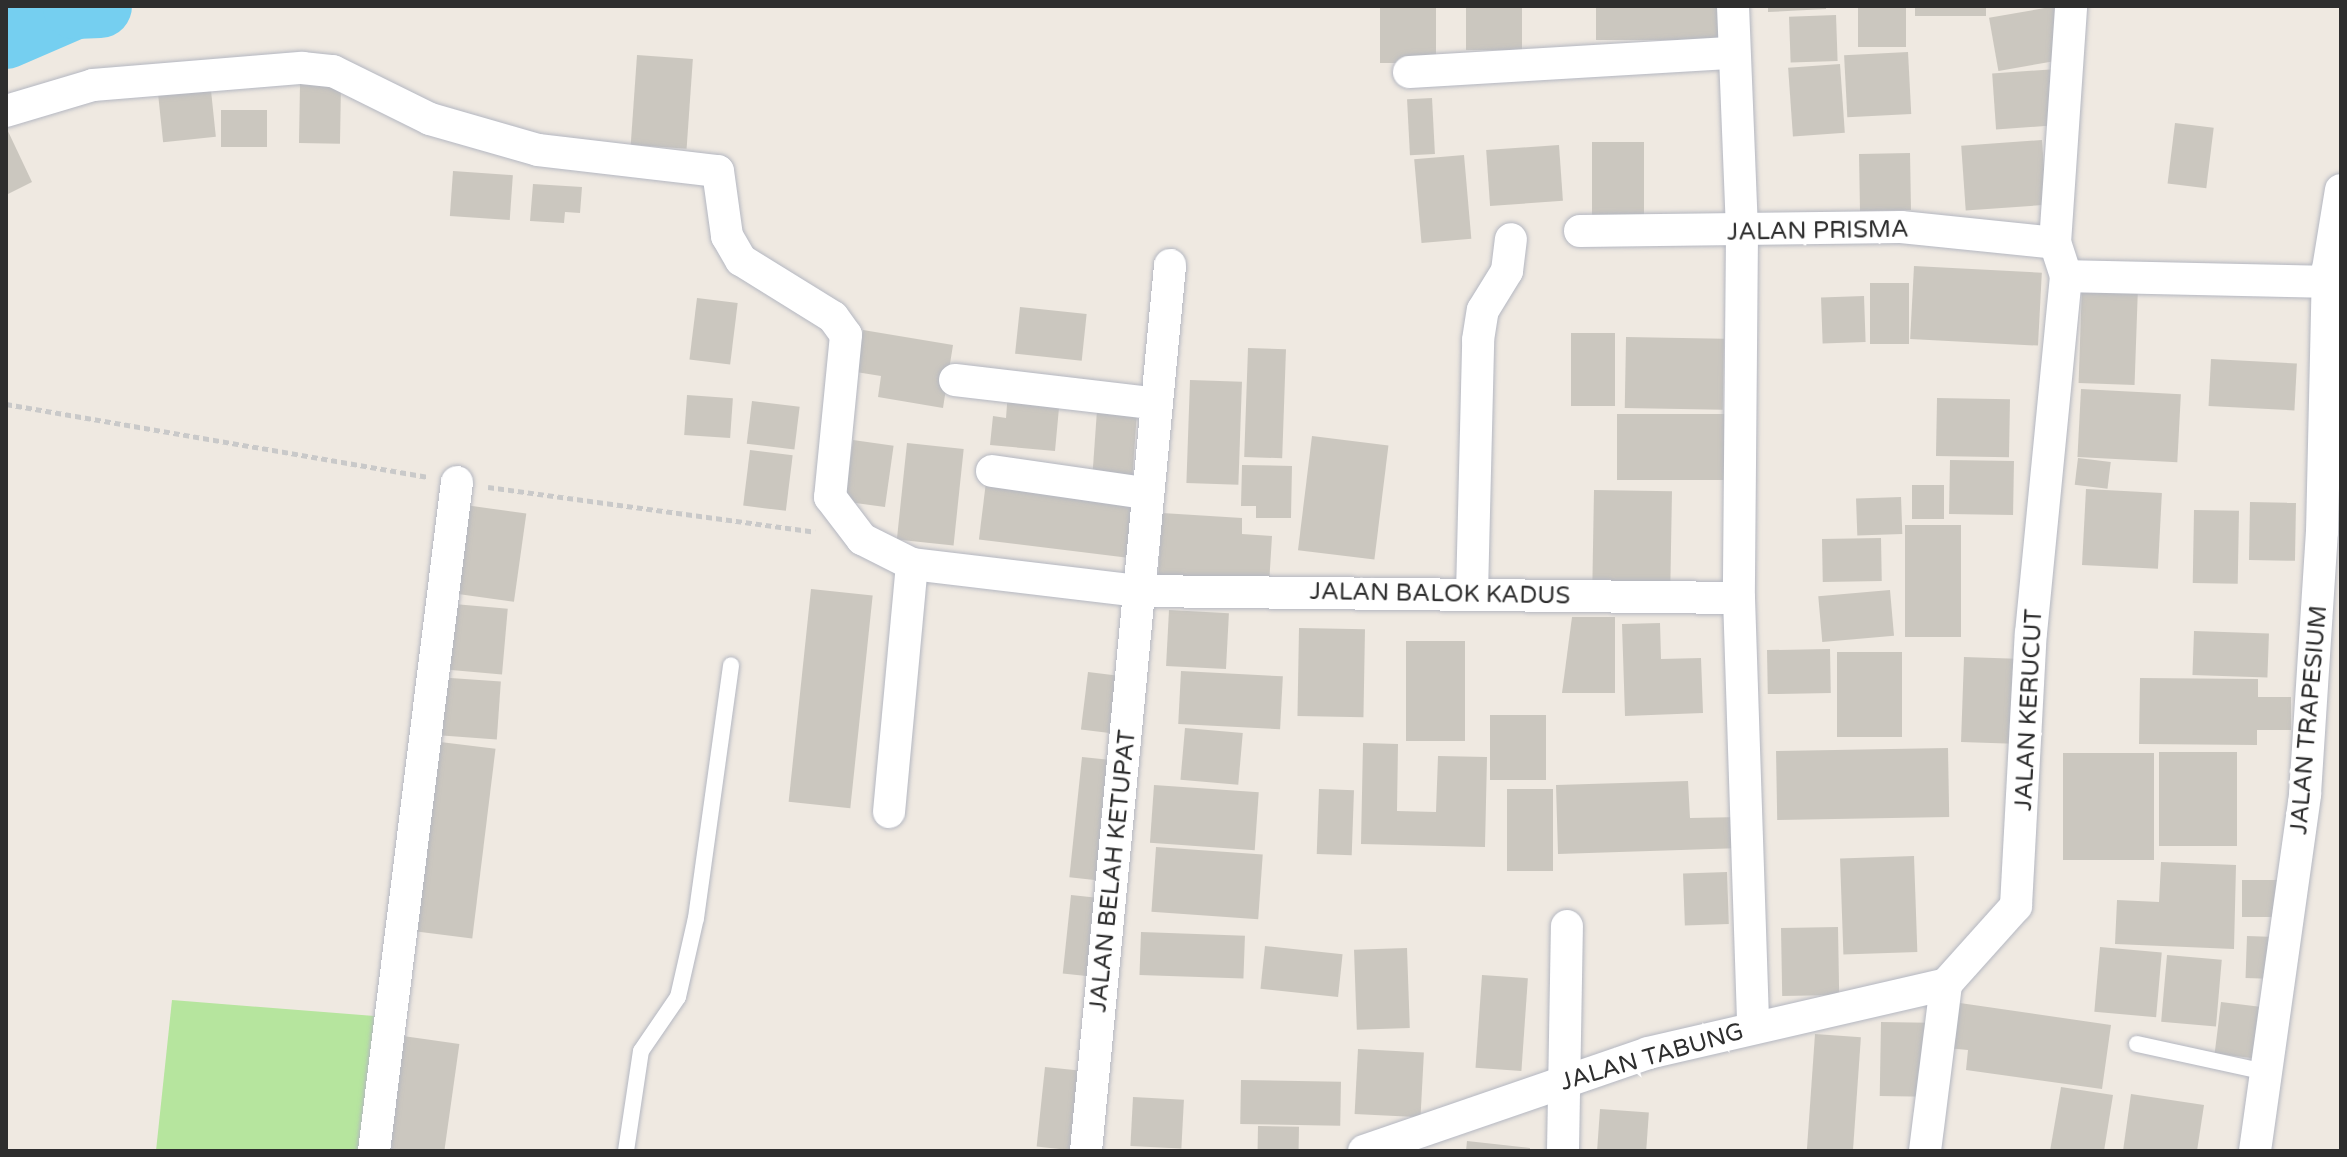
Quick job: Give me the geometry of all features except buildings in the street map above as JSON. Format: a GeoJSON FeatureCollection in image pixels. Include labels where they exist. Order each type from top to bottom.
{"type":"FeatureCollection","features":[{"type":"Feature","properties":{"kind":"street"},"geometry":{"type":"LineString","coordinates":[[1733,6],[1742,234],[1739,598],[1753,1028]]}},
{"type":"Feature","properties":{"kind":"street"},"geometry":{"type":"LineString","coordinates":[[2055,243],[2071,6]]}},
{"type":"Feature","properties":{"kind":"street"},"geometry":{"type":"LineString","coordinates":[[1409,72],[1733,53]]}},
{"type":"Feature","properties":{"kind":"street","name":"JALAN BALOK KADUS"},"geometry":{"type":"LineString","coordinates":[[6,111],[109,83],[302,68],[333,71],[430,119],[538,150],[718,171],[727,236],[741,260],[833,317],[846,335],[830,497],[862,539],[912,564],[1140,591],[1739,598]]}},
{"type":"Feature","properties":{"kind":"street","name":"JALAN TRAPESIUM"},"geometry":{"type":"LineString","coordinates":[[2255,1151],[2261,1071],[2305,794],[2332,533],[2320,416],[2328,282],[2341,190]]}},
{"type":"Feature","properties":{"kind":"street","name":"JALAN PRISMA"},"geometry":{"type":"LineString","coordinates":[[1580,231],[1742,234],[1901,227],[2055,243]]}},
{"type":"Feature","properties":{"kind":"street"},"geometry":{"type":"LineString","coordinates":[[1472,594],[1478,340],[1483,310],[1507,271],[1511,239]]}},
{"type":"Feature","properties":{"kind":"street","name":"JALAN KERUCUT"},"geometry":{"type":"LineString","coordinates":[[1946,984],[2016,906],[2031,633],[2066,276],[2055,243]]}},
{"type":"Feature","properties":{"kind":"street","name":"JALAN BELAH KETUPAT"},"geometry":{"type":"LineString","coordinates":[[1086,1151],[1140,591],[1152,403],[1170,265]]}},
{"type":"Feature","properties":{"kind":"street"},"geometry":{"type":"LineString","coordinates":[[2066,276],[2328,282]]}},
{"type":"Feature","properties":{"kind":"street"},"geometry":{"type":"LineString","coordinates":[[955,380],[1152,403]]}},
{"type":"Feature","properties":{"kind":"street"},"geometry":{"type":"LineString","coordinates":[[992,471],[1144,493]]}},
{"type":"Feature","properties":{"kind":"street"},"geometry":{"type":"LineString","coordinates":[[374,1151],[457,482]]}},
{"type":"Feature","properties":{"kind":"street"},"geometry":{"type":"LineString","coordinates":[[889,812],[912,564]]}},
{"type":"Feature","properties":{"kind":"street"},"geometry":{"type":"LineString","coordinates":[[1563,1151],[1570,1079],[1567,926]]}},
{"type":"Feature","properties":{"kind":"street"},"geometry":{"type":"LineString","coordinates":[[1925,1151],[1946,984]]}},
{"type":"Feature","properties":{"kind":"street","name":"JALAN TABUNG"},"geometry":{"type":"LineString","coordinates":[[1364,1151],[1570,1079],[1753,1028],[1946,984]]}},
{"type":"Feature","properties":{"kind":"lane"},"geometry":{"type":"LineString","coordinates":[[626,1151],[641,1051],[678,997],[696,918],[731,665]]}},
{"type":"Feature","properties":{"kind":"lane"},"geometry":{"type":"LineString","coordinates":[[2137,1044],[2261,1071]]}},
{"type":"Feature","properties":{"kind":"green space"},"geometry":{"type":"Polygon","coordinates":[[[172,1000],[387,1017],[374,1151],[156,1151],[172,1000]]]}},
{"type":"Feature","properties":{"kind":"waterway"},"geometry":{"type":"LineString","coordinates":[[6,37],[75,7],[100,6]]}}]}
